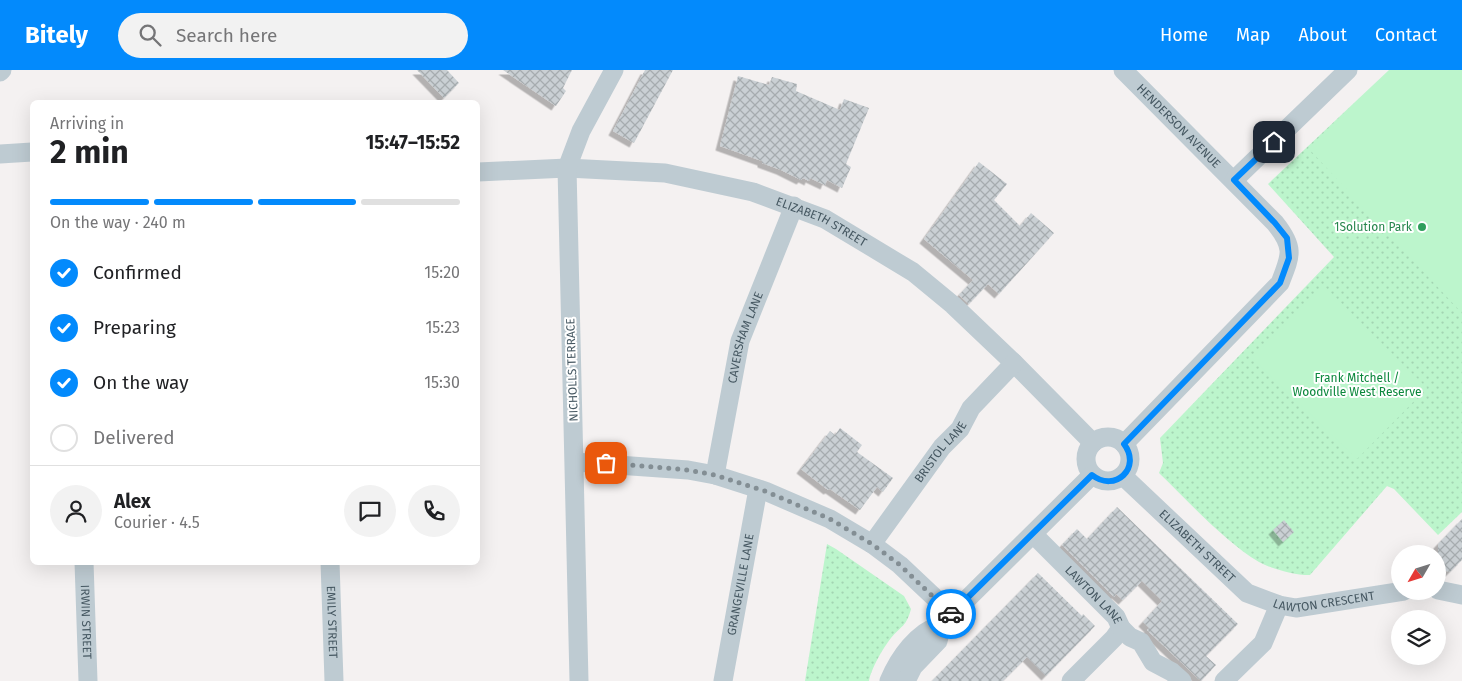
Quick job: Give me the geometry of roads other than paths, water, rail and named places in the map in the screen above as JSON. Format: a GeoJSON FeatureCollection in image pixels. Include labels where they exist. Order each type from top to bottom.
{"type":"FeatureCollection","features":[{"type":"Feature","properties":{"kind":"street","name":"NICHOLLS TERRACE"},"geometry":{"type":"LineString","coordinates":[[579,681],[567,168],[581,131],[614,70]]}},
{"type":"Feature","properties":{"kind":"street","name":"HENDERSON AVENUE"},"geometry":{"type":"LineString","coordinates":[[1123,70],[1275,223],[1287,238],[1289,258],[1280,283],[1124,444]]}},
{"type":"Feature","properties":{"kind":"street"},"geometry":{"type":"LineString","coordinates":[[1234,180],[1348,70]]}},
{"type":"Feature","properties":{"kind":"street"},"geometry":{"type":"LineString","coordinates":[[0,154],[30,152]]}},
{"type":"Feature","properties":{"kind":"street","name":"ELIZABETH STREET"},"geometry":{"type":"LineString","coordinates":[[480,172],[567,168],[665,173],[754,192],[825,218],[913,272],[953,305],[1014,363],[1093,443]]}},
{"type":"Feature","properties":{"kind":"street","name":"CAVERSHAM LANE"},"geometry":{"type":"LineString","coordinates":[[715,475],[740,341],[794,206]]}},
{"type":"Feature","properties":{"kind":"street","name":"BRISTOL LANE"},"geometry":{"type":"LineString","coordinates":[[872,544],[942,447],[960,429],[971,408],[1014,363]]}},
{"type":"Feature","properties":{"kind":"street"},"geometry":{"type":"LineString","coordinates":[[1107,437],[1115,438],[1124,444],[1128,449],[1130,459],[1129,466],[1123,476],[1109,482],[1092,475],[1086,460],[1087,453],[1093,443],[1098,439],[1107,437]]}},
{"type":"Feature","properties":{"kind":"street"},"geometry":{"type":"LineString","coordinates":[[575,462],[688,470],[715,475],[758,489],[830,519],[872,544],[900,565],[947,619]]}},
{"type":"Feature","properties":{"kind":"street"},"geometry":{"type":"LineString","coordinates":[[889,681],[911,644],[929,628],[947,619],[1092,475]]}},
{"type":"Feature","properties":{"kind":"street","name":"ELIZABETH STREET"},"geometry":{"type":"LineString","coordinates":[[1123,476],[1246,593],[1279,605]]}},
{"type":"Feature","properties":{"kind":"street","name":"GRANGEVILLE LANE"},"geometry":{"type":"LineString","coordinates":[[723,681],[758,489]]}},
{"type":"Feature","properties":{"kind":"street","name":"LAWTON LANE"},"geometry":{"type":"LineString","coordinates":[[1033,534],[1116,617],[1122,628],[1071,681]]}},
{"type":"Feature","properties":{"kind":"street","name":"IRWIN STREET"},"geometry":{"type":"LineString","coordinates":[[84,565],[88,681]]}},
{"type":"Feature","properties":{"kind":"street","name":"EMILY STREET"},"geometry":{"type":"LineString","coordinates":[[330,565],[334,681]]}},
{"type":"Feature","properties":{"kind":"street"},"geometry":{"type":"LineString","coordinates":[[1446,592],[1462,595]]}},
{"type":"Feature","properties":{"kind":"street","name":"LAWTON CRESCENT"},"geometry":{"type":"LineString","coordinates":[[1224,681],[1263,643],[1279,605],[1296,608],[1391,593]]}},
{"type":"Feature","properties":{"kind":"street"},"geometry":{"type":"LineString","coordinates":[[906,681],[913,668],[938,641],[947,619]]}},
{"type":"Feature","properties":{"kind":"street"},"geometry":{"type":"LineString","coordinates":[[1122,628],[1130,637],[1141,642],[1153,662],[1172,672],[1182,681]]}},
{"type":"Feature","properties":{"kind":"place","name":"1Solution Park"},"geometry":{"type":"Point","coordinates":[1422,227]}},
{"type":"Feature","properties":{"kind":"park label","name":"Frank Mitchell / Woodville West Reserve"},"geometry":{"type":"Point","coordinates":[1357,385]}}]}
